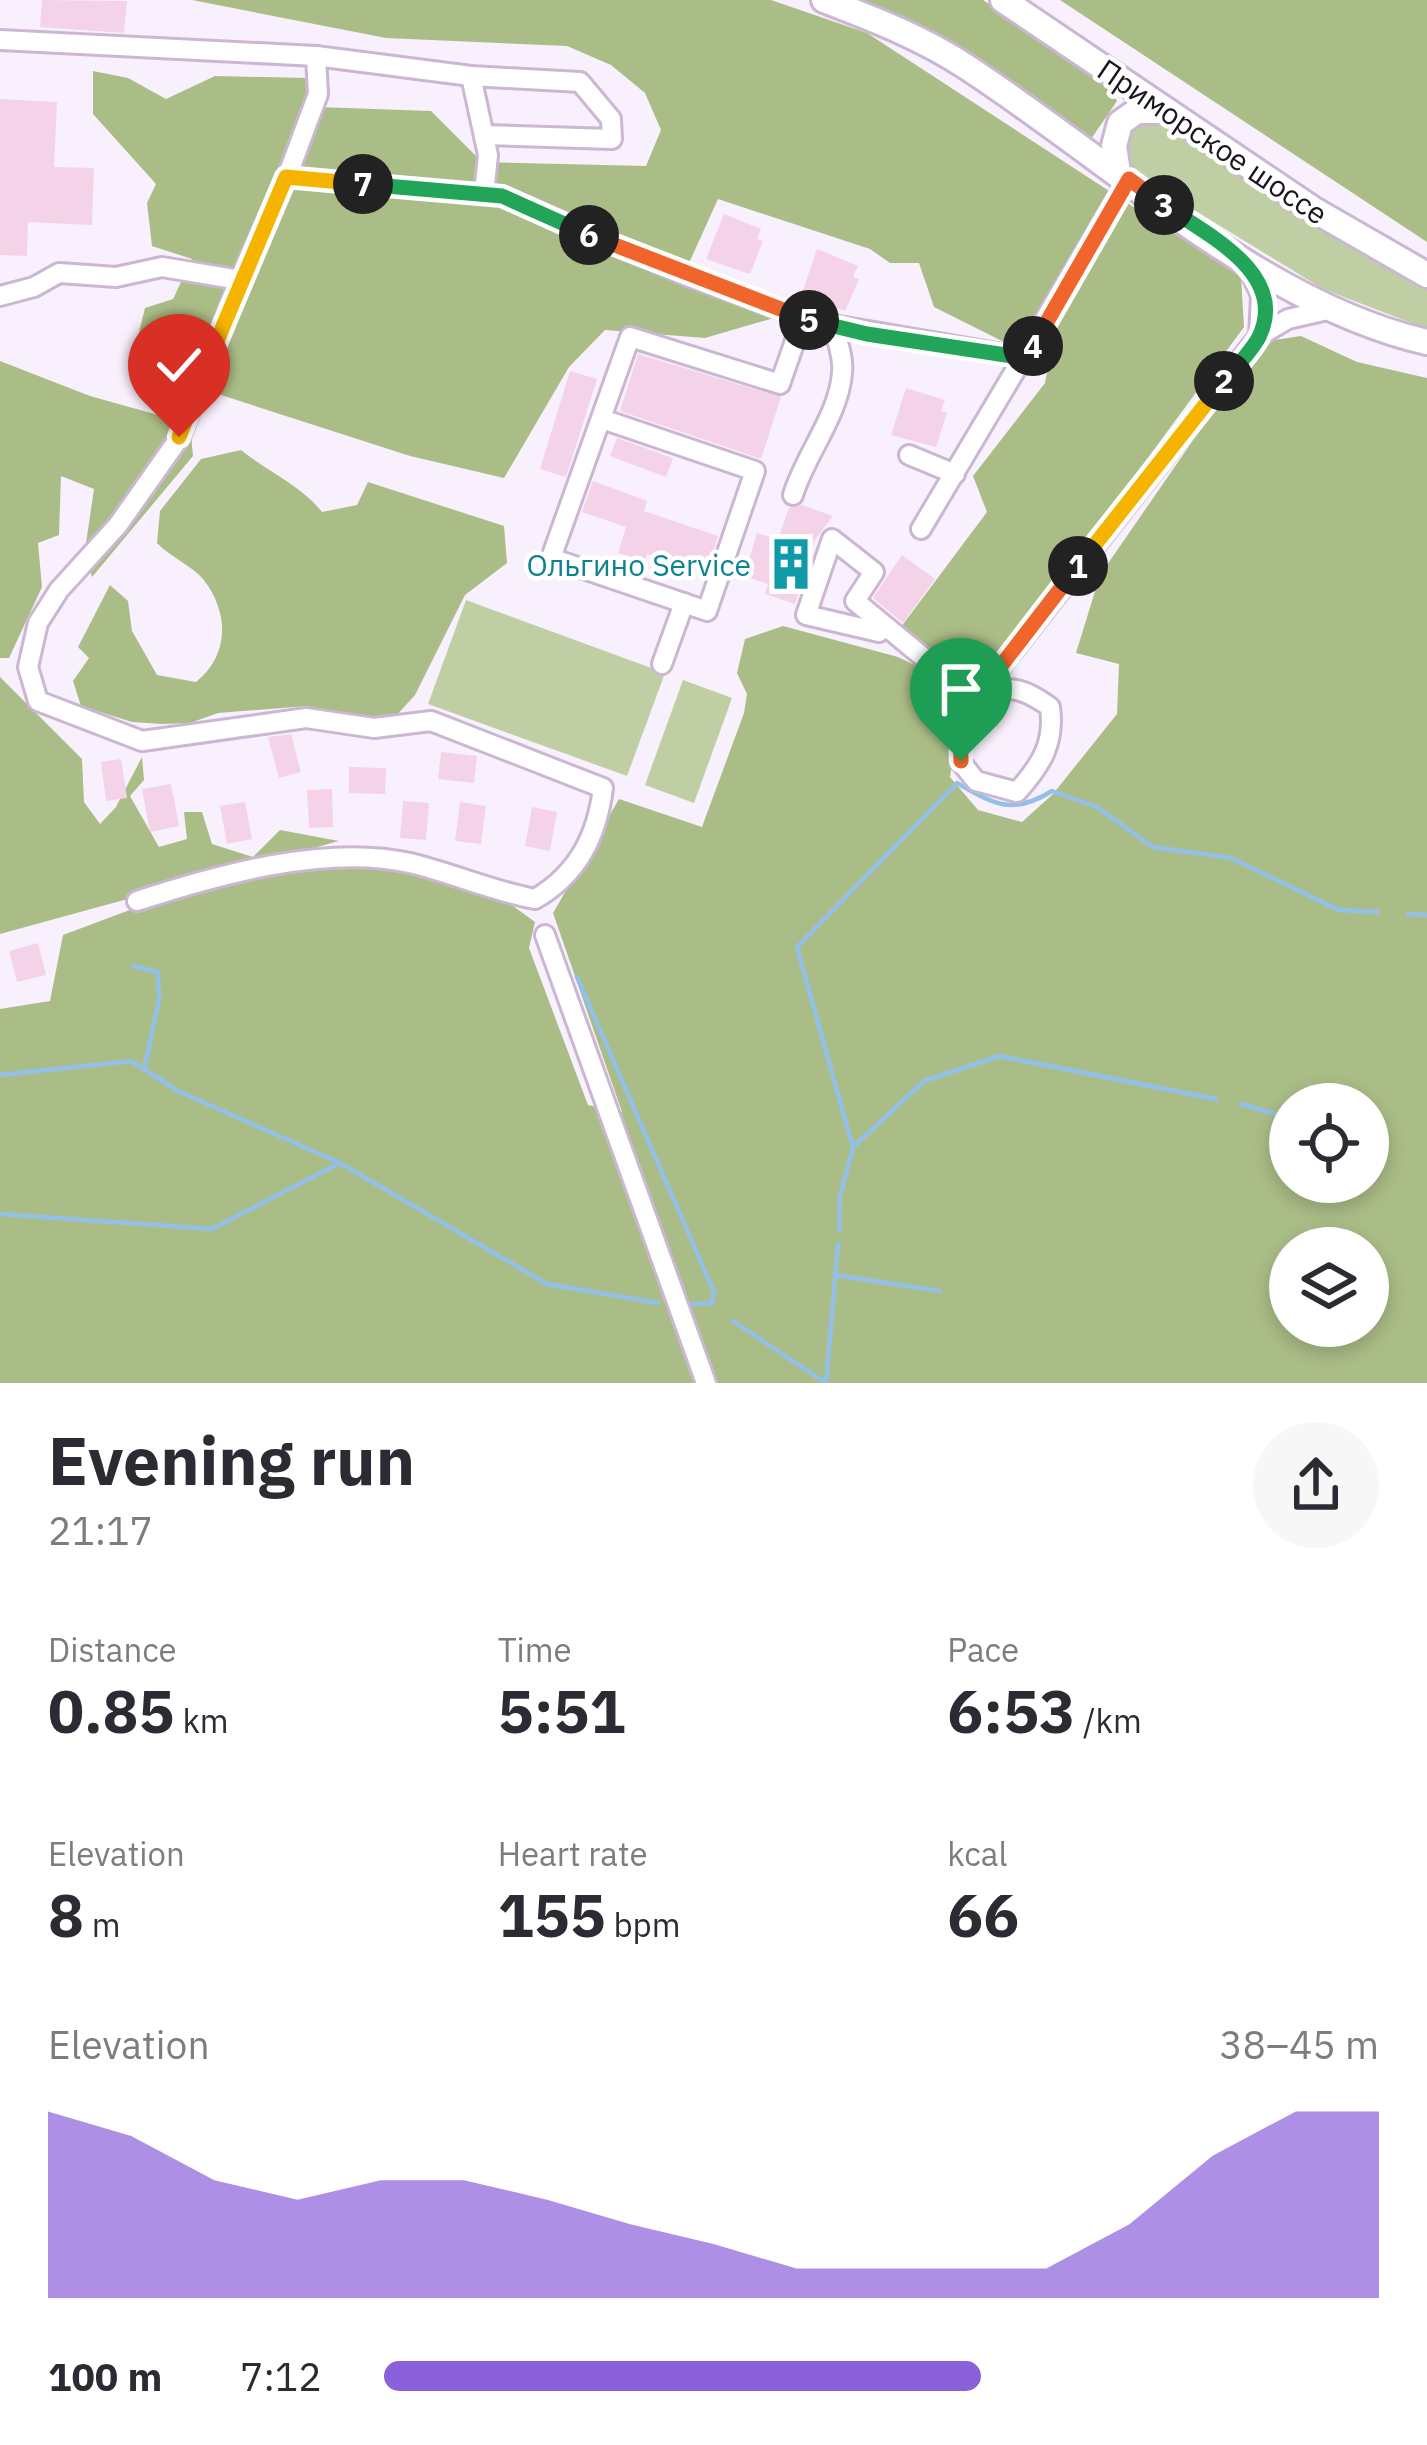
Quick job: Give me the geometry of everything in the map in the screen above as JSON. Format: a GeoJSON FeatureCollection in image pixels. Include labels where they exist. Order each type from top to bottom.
{"type":"FeatureCollection","features":[{"type":"Feature","properties":{"kind":"main road"},"geometry":{"type":"LineString","coordinates":[[824,0],[898,28],[963,64],[1245,259],[1332,309],[1390,334],[1427,342]]}},
{"type":"Feature","properties":{"kind":"main road","name":"Приморское шоссе"},"geometry":{"type":"LineString","coordinates":[[1003,0],[1332,222],[1427,275]]}},
{"type":"Feature","properties":{"kind":"main road"},"geometry":{"type":"LineString","coordinates":[[1123,176],[1114,146],[1120,122],[1137,111],[1169,111]]}},
{"type":"Feature","properties":{"kind":"lane"},"geometry":{"type":"LineString","coordinates":[[0,40],[316,56],[471,76],[580,82],[611,119],[612,139],[484,135]]}},
{"type":"Feature","properties":{"kind":"lane"},"geometry":{"type":"LineString","coordinates":[[137,901],[210,878],[317,860],[406,862],[535,899],[565,882],[598,826],[603,788],[431,721],[374,728],[306,718],[142,741],[38,701],[28,667],[38,623],[58,590],[118,525],[179,437],[318,94],[316,56]]}},
{"type":"Feature","properties":{"kind":"lane"},"geometry":{"type":"LineString","coordinates":[[471,76],[488,155],[484,194]]}},
{"type":"Feature","properties":{"kind":"lane"},"geometry":{"type":"LineString","coordinates":[[922,529],[1026,358],[1123,176]]}},
{"type":"Feature","properties":{"kind":"lane"},"geometry":{"type":"LineString","coordinates":[[286,177],[502,196],[803,318],[1026,358]]}},
{"type":"Feature","properties":{"kind":"lane"},"geometry":{"type":"LineString","coordinates":[[1245,259],[1261,296],[1259,336]]}},
{"type":"Feature","properties":{"kind":"lane"},"geometry":{"type":"LineString","coordinates":[[0,296],[34,287],[59,273],[116,277],[163,267],[240,280]]}},
{"type":"Feature","properties":{"kind":"lane"},"geometry":{"type":"LineString","coordinates":[[974,699],[1005,686],[1024,689],[1050,707],[1053,728],[1044,762],[1017,792],[985,787],[961,761],[960,719],[974,699],[1259,336],[1288,319],[1332,309]]}},
{"type":"Feature","properties":{"kind":"lane"},"geometry":{"type":"LineString","coordinates":[[602,419],[755,471],[707,611],[551,558],[630,337],[780,383],[803,318]]}},
{"type":"Feature","properties":{"kind":"lane"},"geometry":{"type":"LineString","coordinates":[[793,495],[803,463],[833,406],[842,374],[834,327]]}},
{"type":"Feature","properties":{"kind":"lane"},"geometry":{"type":"LineString","coordinates":[[909,455],[955,474]]}},
{"type":"Feature","properties":{"kind":"lane"},"geometry":{"type":"LineString","coordinates":[[878,633],[806,615],[832,539],[874,572],[855,601],[878,633],[974,699]]}},
{"type":"Feature","properties":{"kind":"lane"},"geometry":{"type":"LineString","coordinates":[[662,664],[684,603]]}},
{"type":"Feature","properties":{"kind":"lane"},"geometry":{"type":"LineString","coordinates":[[544,935],[706,1383]]}},
{"type":"Feature","properties":{"kind":"green space"},"geometry":{"type":"Polygon","coordinates":[[[192,0],[771,0],[867,33],[1241,277],[1244,327],[982,684],[901,627],[987,512],[973,476],[1045,383],[1055,328],[1004,342],[934,307],[919,263],[890,263],[870,249],[718,199],[680,283],[777,317],[705,338],[605,330],[569,367],[504,478],[410,456],[159,375],[136,345],[145,308],[173,299],[192,259],[152,246],[147,203],[156,184],[93,114],[93,71],[128,78],[166,99],[215,76],[307,78],[318,107],[431,111],[482,162],[646,166],[661,130],[645,93],[611,65],[567,46],[386,38],[192,0]]]}},
{"type":"Feature","properties":{"kind":"green space"},"geometry":{"type":"Polygon","coordinates":[[[847,0],[983,0],[1108,83],[1117,101],[1089,142],[847,0]]]}},
{"type":"Feature","properties":{"kind":"green space"},"geometry":{"type":"Polygon","coordinates":[[[1060,0],[1427,0],[1427,242],[1060,0]]]}},
{"type":"Feature","properties":{"kind":"green space"},"geometry":{"type":"Polygon","coordinates":[[[1162,121],[1342,242],[1427,287],[1427,329],[1323,289],[1145,180],[1127,162],[1124,137],[1134,124],[1162,121]]]}},
{"type":"Feature","properties":{"kind":"green space"},"geometry":{"type":"Polygon","coordinates":[[[1301,336],[1357,362],[1427,378],[1427,1383],[0,1383],[0,1009],[50,1001],[63,935],[207,881],[303,866],[401,870],[505,900],[535,922],[529,948],[588,1105],[622,1112],[553,913],[619,799],[702,827],[744,713],[747,694],[737,673],[745,639],[783,626],[898,657],[939,677],[960,715],[950,777],[978,810],[1022,822],[1053,794],[1117,714],[1119,664],[1076,653],[1100,575],[1261,342],[1301,336]]]}},
{"type":"Feature","properties":{"kind":"green space"},"geometry":{"type":"Polygon","coordinates":[[[0,361],[90,396],[190,424],[193,456],[92,577],[85,550],[94,489],[61,476],[59,535],[38,543],[42,587],[9,658],[0,658],[0,361]]]}},
{"type":"Feature","properties":{"kind":"green space"},"geometry":{"type":"Polygon","coordinates":[[[241,450],[322,512],[357,505],[368,482],[504,526],[507,563],[465,595],[415,695],[395,717],[344,719],[307,706],[218,713],[190,723],[162,724],[132,722],[81,706],[73,681],[89,658],[78,647],[110,585],[128,601],[132,631],[157,675],[196,682],[215,660],[222,634],[218,606],[203,579],[157,543],[160,511],[201,459],[241,450]]]}},
{"type":"Feature","properties":{"kind":"green space"},"geometry":{"type":"Polygon","coordinates":[[[466,600],[665,673],[627,776],[428,704],[466,600]]]}},
{"type":"Feature","properties":{"kind":"green space"},"geometry":{"type":"Polygon","coordinates":[[[0,677],[82,759],[84,802],[100,824],[116,807],[142,757],[144,780],[130,796],[159,847],[187,839],[184,812],[202,812],[212,844],[253,857],[280,830],[339,841],[0,934],[0,677]]]}},
{"type":"Feature","properties":{"kind":"green space"},"geometry":{"type":"Polygon","coordinates":[[[683,680],[732,698],[694,803],[645,785],[683,680]]]}},
{"type":"Feature","properties":{"kind":"building"},"geometry":{"type":"Polygon","coordinates":[[[42,0],[127,1],[124,33],[40,27],[42,0]]]}},
{"type":"Feature","properties":{"kind":"building"},"geometry":{"type":"Polygon","coordinates":[[[0,99],[57,102],[54,167],[94,168],[92,225],[28,222],[27,256],[0,255],[0,99]]]}},
{"type":"Feature","properties":{"kind":"building"},"geometry":{"type":"Polygon","coordinates":[[[724,214],[761,229],[757,239],[763,241],[750,274],[706,259],[724,214]]]}},
{"type":"Feature","properties":{"kind":"building"},"geometry":{"type":"Polygon","coordinates":[[[817,249],[858,266],[853,277],[859,279],[845,311],[801,296],[817,249]]]}},
{"type":"Feature","properties":{"kind":"building"},"geometry":{"type":"Polygon","coordinates":[[[638,354],[781,397],[761,459],[620,411],[638,354]]]}},
{"type":"Feature","properties":{"kind":"building"},"geometry":{"type":"Polygon","coordinates":[[[570,371],[597,379],[566,477],[540,469],[570,371]]]}},
{"type":"Feature","properties":{"kind":"building"},"geometry":{"type":"Polygon","coordinates":[[[906,388],[945,400],[941,411],[947,413],[936,447],[891,435],[906,388]]]}},
{"type":"Feature","properties":{"kind":"building"},"geometry":{"type":"Polygon","coordinates":[[[617,438],[673,458],[666,477],[610,456],[617,438]]]}},
{"type":"Feature","properties":{"kind":"building"},"geometry":{"type":"Polygon","coordinates":[[[593,481],[647,501],[644,511],[718,536],[706,573],[647,554],[644,562],[618,553],[626,527],[582,512],[593,481]]]}},
{"type":"Feature","properties":{"kind":"building"},"geometry":{"type":"Polygon","coordinates":[[[802,505],[833,516],[815,540],[795,604],[765,594],[768,584],[744,576],[757,533],[778,539],[789,508],[802,505]]]}},
{"type":"Feature","properties":{"kind":"building"},"geometry":{"type":"Polygon","coordinates":[[[902,555],[935,579],[903,623],[873,598],[902,555]]]}},
{"type":"Feature","properties":{"kind":"building"},"geometry":{"type":"Polygon","coordinates":[[[291,734],[301,772],[279,778],[268,737],[291,734]]]}},
{"type":"Feature","properties":{"kind":"building"},"geometry":{"type":"Polygon","coordinates":[[[441,752],[477,756],[474,783],[438,779],[441,752]]]}},
{"type":"Feature","properties":{"kind":"building"},"geometry":{"type":"Polygon","coordinates":[[[121,759],[127,798],[106,801],[101,762],[121,759]]]}},
{"type":"Feature","properties":{"kind":"building"},"geometry":{"type":"Polygon","coordinates":[[[349,767],[386,768],[385,794],[349,793],[349,767]]]}},
{"type":"Feature","properties":{"kind":"building"},"geometry":{"type":"Polygon","coordinates":[[[171,784],[179,826],[150,832],[142,789],[171,784]]]}},
{"type":"Feature","properties":{"kind":"building"},"geometry":{"type":"Polygon","coordinates":[[[332,789],[333,827],[309,828],[307,790],[332,789]]]}},
{"type":"Feature","properties":{"kind":"building"},"geometry":{"type":"Polygon","coordinates":[[[403,801],[429,803],[426,840],[400,838],[403,801]]]}},
{"type":"Feature","properties":{"kind":"building"},"geometry":{"type":"Polygon","coordinates":[[[245,802],[252,839],[227,844],[220,806],[245,802]]]}},
{"type":"Feature","properties":{"kind":"building"},"geometry":{"type":"Polygon","coordinates":[[[460,802],[486,806],[481,844],[455,841],[460,802]]]}},
{"type":"Feature","properties":{"kind":"building"},"geometry":{"type":"Polygon","coordinates":[[[532,807],[557,812],[550,851],[525,846],[532,807]]]}},
{"type":"Feature","properties":{"kind":"building"},"geometry":{"type":"Polygon","coordinates":[[[38,943],[46,975],[17,982],[9,951],[38,943]]]}},
{"type":"Feature","properties":{"kind":"waterway"},"geometry":{"type":"LineString","coordinates":[[839,1230],[840,1196],[853,1148],[797,947],[957,783],[982,797],[1014,805],[1052,791],[1097,807],[1153,847],[1231,858],[1339,910],[1378,912]]}},
{"type":"Feature","properties":{"kind":"waterway"},"geometry":{"type":"LineString","coordinates":[[1408,914],[1427,915]]}},
{"type":"Feature","properties":{"kind":"waterway"},"geometry":{"type":"LineString","coordinates":[[133,966],[158,972],[159,1000],[144,1070]]}},
{"type":"Feature","properties":{"kind":"waterway"},"geometry":{"type":"LineString","coordinates":[[577,977],[714,1292],[712,1303],[683,1305]]}},
{"type":"Feature","properties":{"kind":"waterway"},"geometry":{"type":"LineString","coordinates":[[854,1146],[924,1081],[999,1056],[1216,1099]]}},
{"type":"Feature","properties":{"kind":"waterway"},"geometry":{"type":"LineString","coordinates":[[0,1075],[131,1061],[180,1092],[340,1163],[547,1284],[658,1303]]}},
{"type":"Feature","properties":{"kind":"waterway"},"geometry":{"type":"LineString","coordinates":[[1241,1104],[1269,1112]]}},
{"type":"Feature","properties":{"kind":"waterway"},"geometry":{"type":"LineString","coordinates":[[0,1214],[212,1229],[338,1164]]}},
{"type":"Feature","properties":{"kind":"waterway"},"geometry":{"type":"LineString","coordinates":[[826,1383],[838,1244]]}},
{"type":"Feature","properties":{"kind":"waterway"},"geometry":{"type":"LineString","coordinates":[[835,1275],[940,1291]]}},
{"type":"Feature","properties":{"kind":"waterway"},"geometry":{"type":"LineString","coordinates":[[733,1321],[823,1381]]}},
{"type":"Feature","properties":{"kind":"place","name":"Ольгино Service"},"geometry":{"type":"Point","coordinates":[791,564]}},
{"type":"Feature","properties":{"kind":"route"},"geometry":{"type":"LineString","coordinates":[[179,437],[286,177],[502,196],[691,277],[815,322],[1026,358],[1129,179],[1245,259],[1261,296],[1264,315],[1259,336],[974,699],[960,719],[961,761]]}}]}
